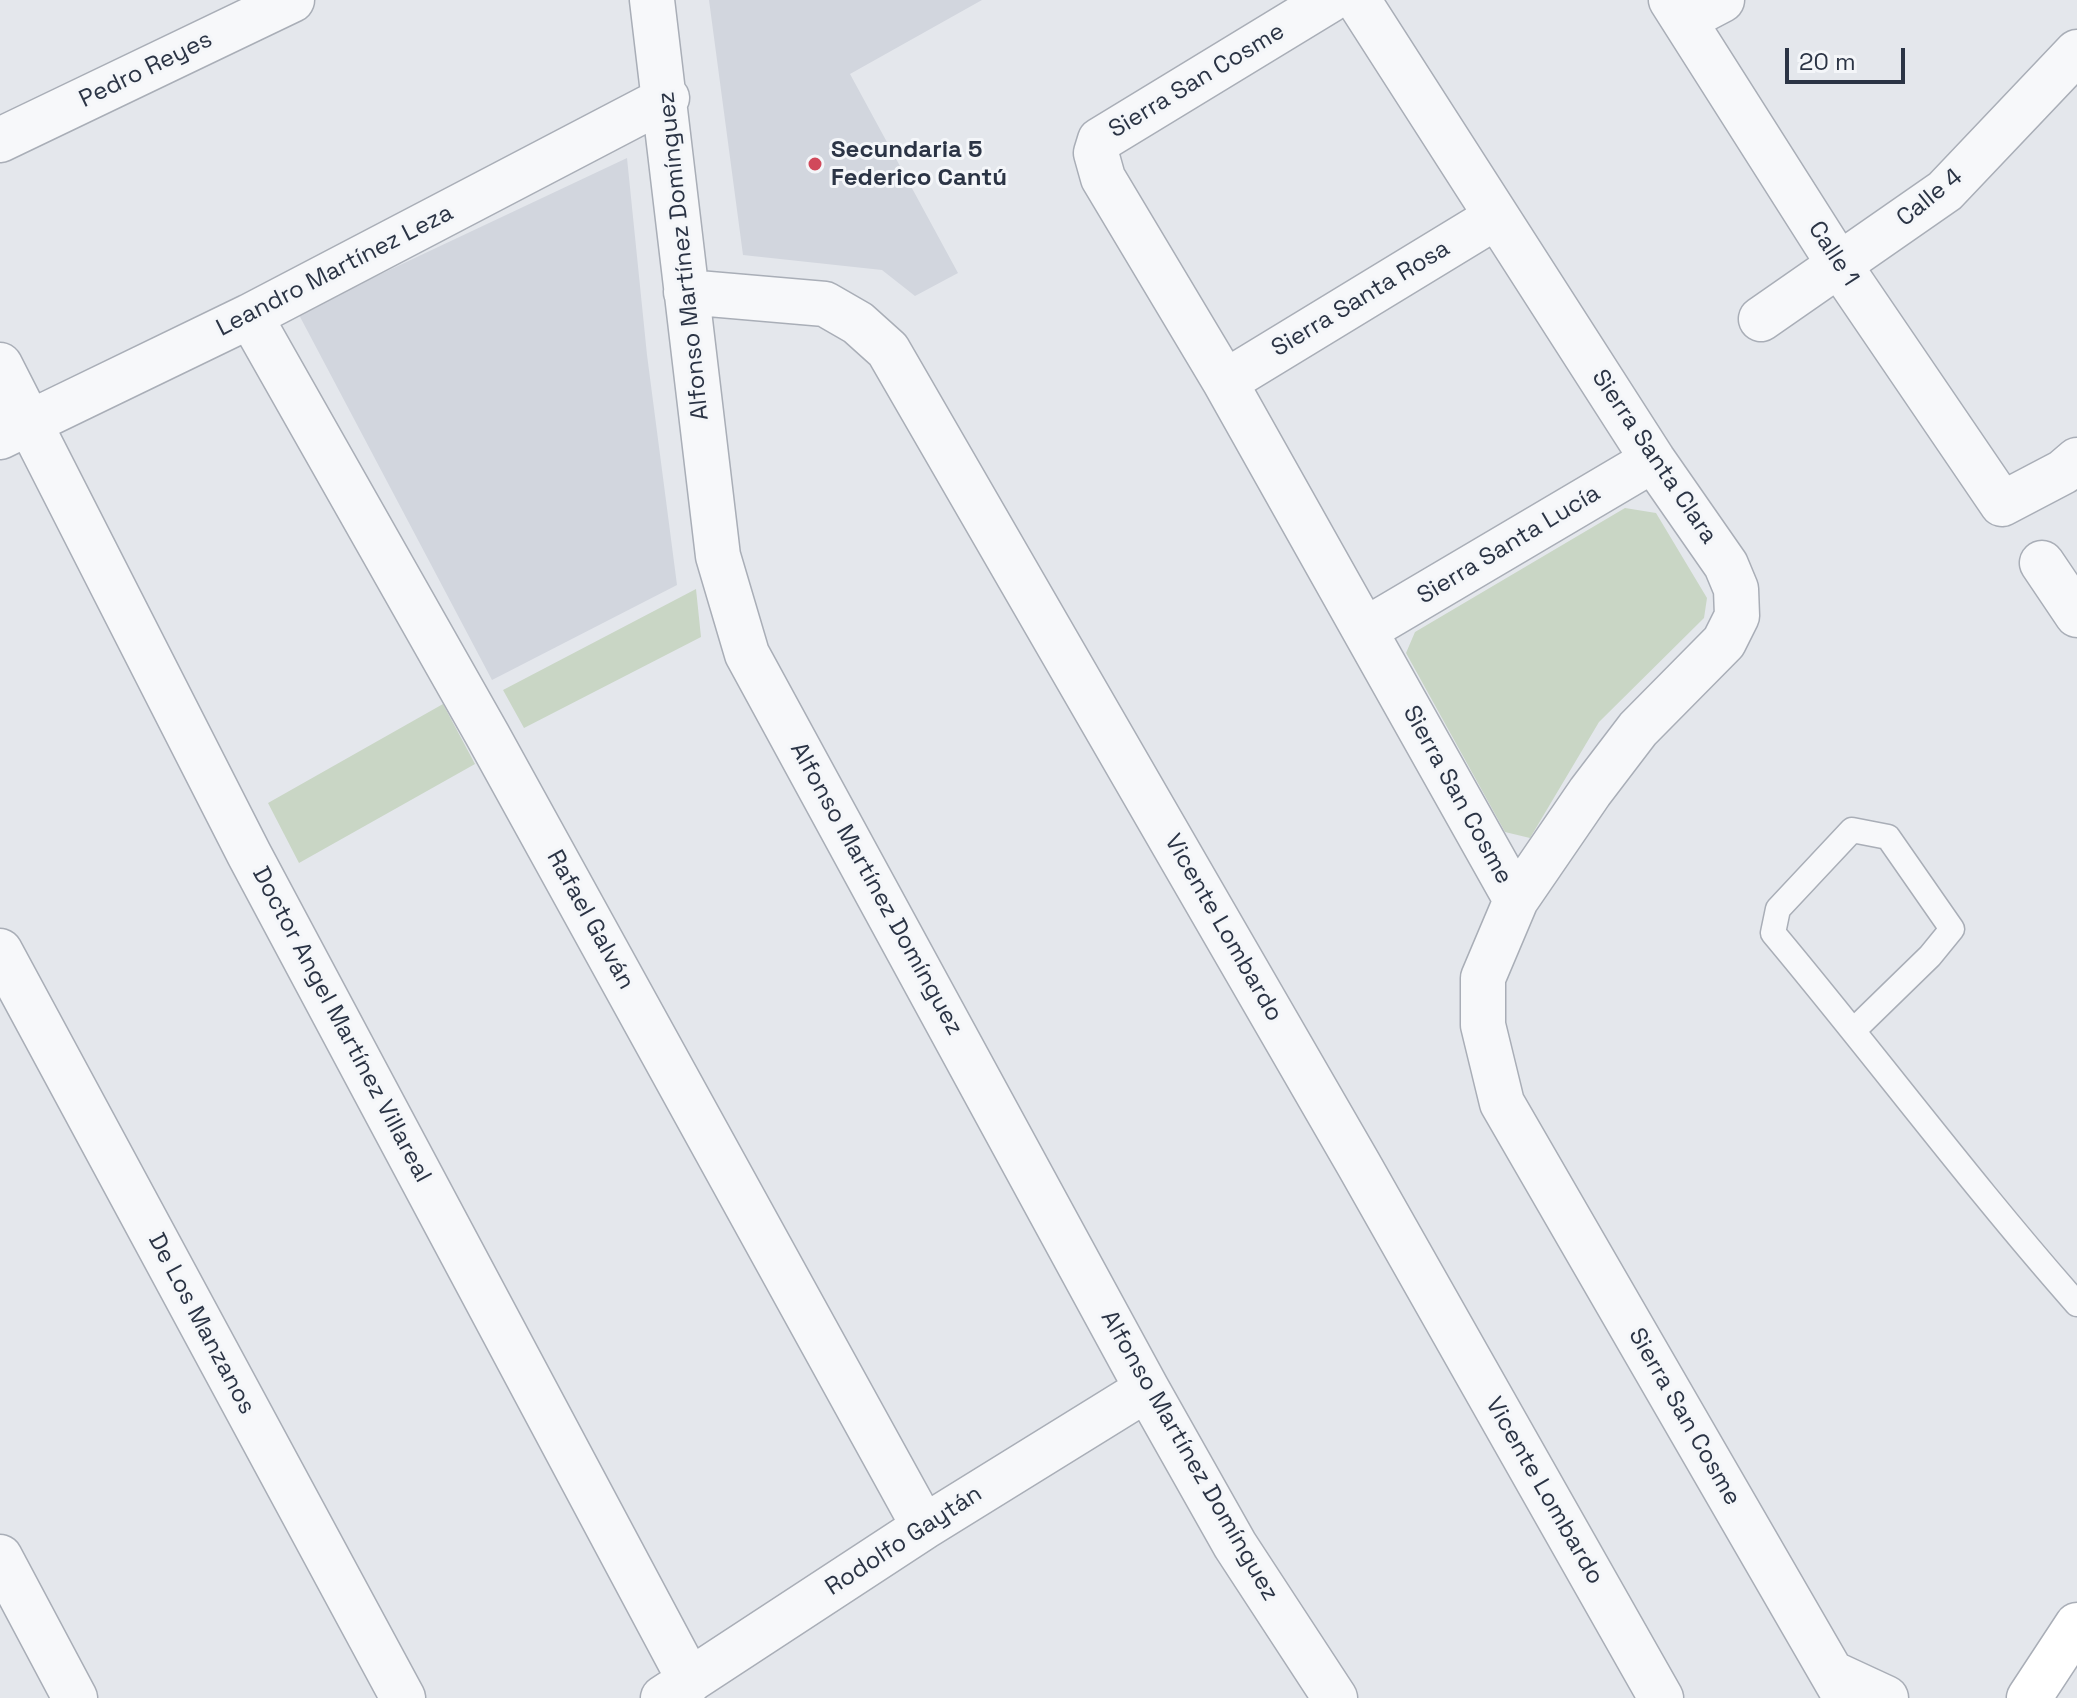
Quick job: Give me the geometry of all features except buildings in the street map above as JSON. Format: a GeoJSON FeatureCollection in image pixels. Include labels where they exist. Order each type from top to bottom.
{"type":"FeatureCollection","features":[{"type":"Feature","properties":{"kind":"main road"},"geometry":{"type":"LineString","coordinates":[[2029,1698],[2072,1646]]}},
{"type":"Feature","properties":{"kind":"street","name":"Pedro Reyes"},"geometry":{"type":"LineString","coordinates":[[0,140],[292,0]]}},
{"type":"Feature","properties":{"kind":"street","name":"Alfonso Martínez Domínguez"},"geometry":{"type":"LineString","coordinates":[[652,0],[667,98],[686,292],[718,556],[747,654],[1147,1389],[1235,1545],[1335,1698]]}},
{"type":"Feature","properties":{"kind":"street","name":"Sierra San Cosme"},"geometry":{"type":"LineString","coordinates":[[1330,0],[1100,140],[1096,153],[1103,178],[1225,382],[1516,900],[1483,978],[1483,1025],[1490,1065],[1502,1103],[1839,1685]]}},
{"type":"Feature","properties":{"kind":"street","name":"Sierra Santa Clara"},"geometry":{"type":"LineString","coordinates":[[1358,0],[1653,460],[1726,565],[1736,589],[1737,616],[1724,642],[1638,729],[1581,804],[1516,900]]}},
{"type":"Feature","properties":{"kind":"street"},"geometry":{"type":"LineString","coordinates":[[1678,10],[1722,0]]}},
{"type":"Feature","properties":{"kind":"street","name":"Calle 1"},"geometry":{"type":"LineString","coordinates":[[1678,10],[1838,263],[2002,504],[2063,472],[2077,460]]}},
{"type":"Feature","properties":{"kind":"street","name":"Calle 4"},"geometry":{"type":"LineString","coordinates":[[1761,319],[1945,191],[2077,52]]}},
{"type":"Feature","properties":{"kind":"street","name":"Leandro Martínez Leza"},"geometry":{"type":"LineString","coordinates":[[14,430],[250,316],[667,98]]}},
{"type":"Feature","properties":{"kind":"street","name":"Sierra Santa Rosa"},"geometry":{"type":"LineString","coordinates":[[1225,382],[1496,217]]}},
{"type":"Feature","properties":{"kind":"street","name":"Vicente Lombardo"},"geometry":{"type":"LineString","coordinates":[[686,292],[825,304],[858,323],[888,350],[1264,999],[1661,1698]]}},
{"type":"Feature","properties":{"kind":"street","name":"Rafael Galván"},"geometry":{"type":"LineString","coordinates":[[250,316],[488,736],[924,1527]]}},
{"type":"Feature","properties":{"kind":"street","name":"Doctor Angel Martínez Villareal"},"geometry":{"type":"LineString","coordinates":[[0,365],[14,430],[249,854],[676,1690]]}},
{"type":"Feature","properties":{"kind":"street","name":"Sierra Santa Lucía"},"geometry":{"type":"LineString","coordinates":[[1365,630],[1653,460]]}},
{"type":"Feature","properties":{"kind":"street"},"geometry":{"type":"LineString","coordinates":[[2042,563],[2077,615]]}},
{"type":"Feature","properties":{"kind":"street","name":"De Los Manzanos"},"geometry":{"type":"LineString","coordinates":[[0,951],[403,1698]]}},
{"type":"Feature","properties":{"kind":"street","name":"Rodolfo Gaytán"},"geometry":{"type":"LineString","coordinates":[[676,1690],[924,1527],[1147,1389]]}},
{"type":"Feature","properties":{"kind":"street"},"geometry":{"type":"LineString","coordinates":[[0,1557],[75,1698]]}},
{"type":"Feature","properties":{"kind":"street"},"geometry":{"type":"LineString","coordinates":[[1839,1685],[1886,1698]]}},
{"type":"Feature","properties":{"kind":"lane"},"geometry":{"type":"LineString","coordinates":[[1854,1030],[1930,956],[1952,929],[1888,837],[1852,830],[1778,909],[1773,933],[1854,1030],[1990,1205],[2077,1304]]}},
{"type":"Feature","properties":{"kind":"shaded area","name":"Secundaria 5 Federico Cantú"},"geometry":{"type":"Polygon","coordinates":[[[709,0],[982,0],[850,74],[958,273],[915,296],[882,270],[743,255],[709,0]]]}},
{"type":"Feature","properties":{"kind":"shaded area"},"geometry":{"type":"Polygon","coordinates":[[[627,158],[647,355],[677,585],[492,680],[298,313],[627,158]]]}},
{"type":"Feature","properties":{"kind":"green space"},"geometry":{"type":"Polygon","coordinates":[[[1625,508],[1656,513],[1707,598],[1704,618],[1599,722],[1530,838],[1505,832],[1406,653],[1415,632],[1625,508]]]}},
{"type":"Feature","properties":{"kind":"green space"},"geometry":{"type":"Polygon","coordinates":[[[696,589],[701,637],[524,728],[503,690],[696,589]]]}},
{"type":"Feature","properties":{"kind":"green space"},"geometry":{"type":"Polygon","coordinates":[[[443,704],[475,764],[299,863],[268,803],[443,704]]]}},
{"type":"Feature","properties":{"kind":"place","name":"Secundaria 5 Federico Cantú"},"geometry":{"type":"Point","coordinates":[815,164]}}]}
